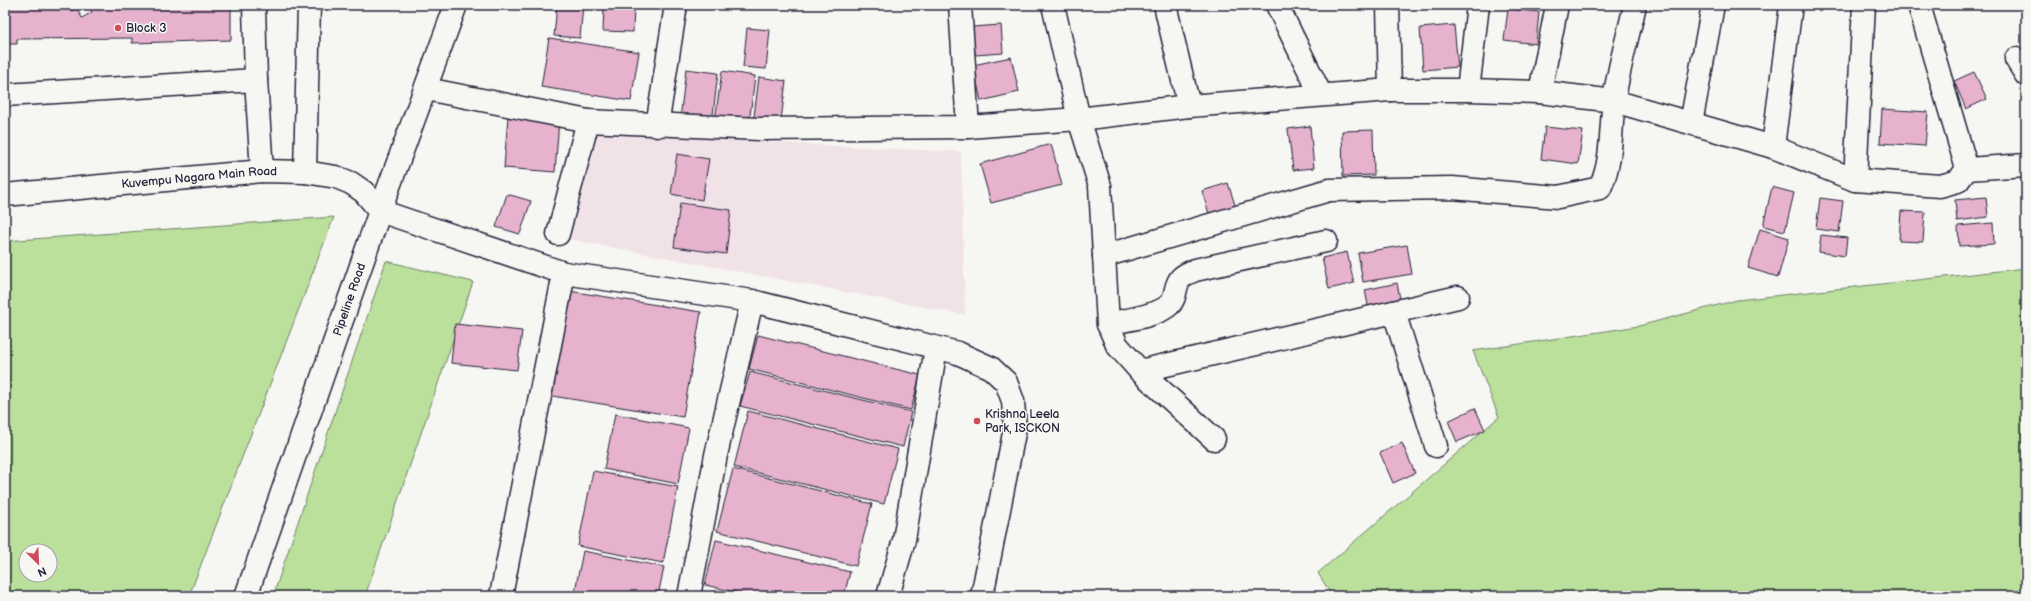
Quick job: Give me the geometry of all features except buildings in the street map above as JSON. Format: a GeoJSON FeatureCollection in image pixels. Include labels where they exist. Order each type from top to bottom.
{"type":"FeatureCollection","features":[{"type":"Feature","properties":{"kind":"street"},"geometry":{"type":"LineString","coordinates":[[254,5],[256,80],[262,171]]}},
{"type":"Feature","properties":{"kind":"street"},"geometry":{"type":"LineString","coordinates":[[305,172],[309,5]]}},
{"type":"Feature","properties":{"kind":"street","name":"Pipeline Road"},"geometry":{"type":"LineString","coordinates":[[246,596],[380,211],[426,90],[456,5]]}},
{"type":"Feature","properties":{"kind":"street"},"geometry":{"type":"LineString","coordinates":[[657,126],[676,5]]}},
{"type":"Feature","properties":{"kind":"street"},"geometry":{"type":"LineString","coordinates":[[960,5],[968,127]]}},
{"type":"Feature","properties":{"kind":"street"},"geometry":{"type":"LineString","coordinates":[[1053,5],[1079,119],[1100,186],[1108,324],[1117,345],[1140,372],[1214,439]]}},
{"type":"Feature","properties":{"kind":"street"},"geometry":{"type":"LineString","coordinates":[[1165,5],[1188,106]]}},
{"type":"Feature","properties":{"kind":"street"},"geometry":{"type":"LineString","coordinates":[[1277,5],[1321,95]]}},
{"type":"Feature","properties":{"kind":"street"},"geometry":{"type":"LineString","coordinates":[[1387,5],[1390,90]]}},
{"type":"Feature","properties":{"kind":"street"},"geometry":{"type":"LineString","coordinates":[[1468,90],[1478,5]]}},
{"type":"Feature","properties":{"kind":"street"},"geometry":{"type":"LineString","coordinates":[[1540,92],[1557,5]]}},
{"type":"Feature","properties":{"kind":"street"},"geometry":{"type":"LineString","coordinates":[[1104,256],[1329,190],[1452,188],[1558,197],[1600,188],[1605,178],[1612,140],[1614,101],[1635,5]]}},
{"type":"Feature","properties":{"kind":"street"},"geometry":{"type":"LineString","coordinates":[[1691,123],[1713,5]]}},
{"type":"Feature","properties":{"kind":"street"},"geometry":{"type":"LineString","coordinates":[[1773,147],[1791,5]]}},
{"type":"Feature","properties":{"kind":"street"},"geometry":{"type":"LineString","coordinates":[[1855,180],[1864,5]]}},
{"type":"Feature","properties":{"kind":"street"},"geometry":{"type":"LineString","coordinates":[[1919,5],[1967,169]]}},
{"type":"Feature","properties":{"kind":"street"},"geometry":{"type":"LineString","coordinates":[[5,95],[256,80]]}},
{"type":"Feature","properties":{"kind":"street"},"geometry":{"type":"LineString","coordinates":[[426,90],[588,121],[657,126],[759,129],[968,127],[1079,119],[1188,106],[1390,90],[1540,92],[1614,101],[1773,147],[1855,180],[1940,186],[1958,181],[1967,169],[2026,165]]}},
{"type":"Feature","properties":{"kind":"street"},"geometry":{"type":"LineString","coordinates":[[558,234],[588,121]]}},
{"type":"Feature","properties":{"kind":"street","name":"Kuvempu Nagara Main Road"},"geometry":{"type":"LineString","coordinates":[[5,195],[262,171],[305,172],[336,177],[351,183],[364,192],[380,211]]}},
{"type":"Feature","properties":{"kind":"street"},"geometry":{"type":"LineString","coordinates":[[380,211],[564,272],[752,301],[936,348],[958,352],[991,368],[1006,382],[1013,401],[1015,428],[982,596]]}},
{"type":"Feature","properties":{"kind":"street"},"geometry":{"type":"LineString","coordinates":[[1108,324],[1161,311],[1170,305],[1175,296],[1176,285],[1182,277],[1195,270],[1326,241]]}},
{"type":"Feature","properties":{"kind":"street"},"geometry":{"type":"LineString","coordinates":[[501,596],[564,272]]}},
{"type":"Feature","properties":{"kind":"street"},"geometry":{"type":"LineString","coordinates":[[1140,372],[1458,297]]}},
{"type":"Feature","properties":{"kind":"street"},"geometry":{"type":"LineString","coordinates":[[689,596],[716,455],[752,301]]}},
{"type":"Feature","properties":{"kind":"street"},"geometry":{"type":"LineString","coordinates":[[1394,312],[1436,446]]}},
{"type":"Feature","properties":{"kind":"street"},"geometry":{"type":"LineString","coordinates":[[888,596],[904,540],[936,348]]}},
{"type":"Feature","properties":{"kind":"shaded area"},"geometry":{"type":"Polygon","coordinates":[[[583,124],[758,142],[961,152],[965,315],[569,239],[583,124]]]}},
{"type":"Feature","properties":{"kind":"green space"},"geometry":{"type":"Polygon","coordinates":[[[334,217],[189,596],[5,596],[5,241],[334,217]]]}},
{"type":"Feature","properties":{"kind":"green space"},"geometry":{"type":"Polygon","coordinates":[[[386,261],[473,282],[365,596],[273,596],[386,261]]]}},
{"type":"Feature","properties":{"kind":"green space"},"geometry":{"type":"Polygon","coordinates":[[[2026,268],[2026,596],[1332,596],[1318,573],[1499,417],[1473,351],[1639,326],[1737,300],[2026,268]]]}},
{"type":"Feature","properties":{"kind":"place","name":"Block 3"},"geometry":{"type":"Point","coordinates":[118,28]}},
{"type":"Feature","properties":{"kind":"place","name":"Krishna Leela Park, ISCKON"},"geometry":{"type":"Point","coordinates":[977,421]}}]}
